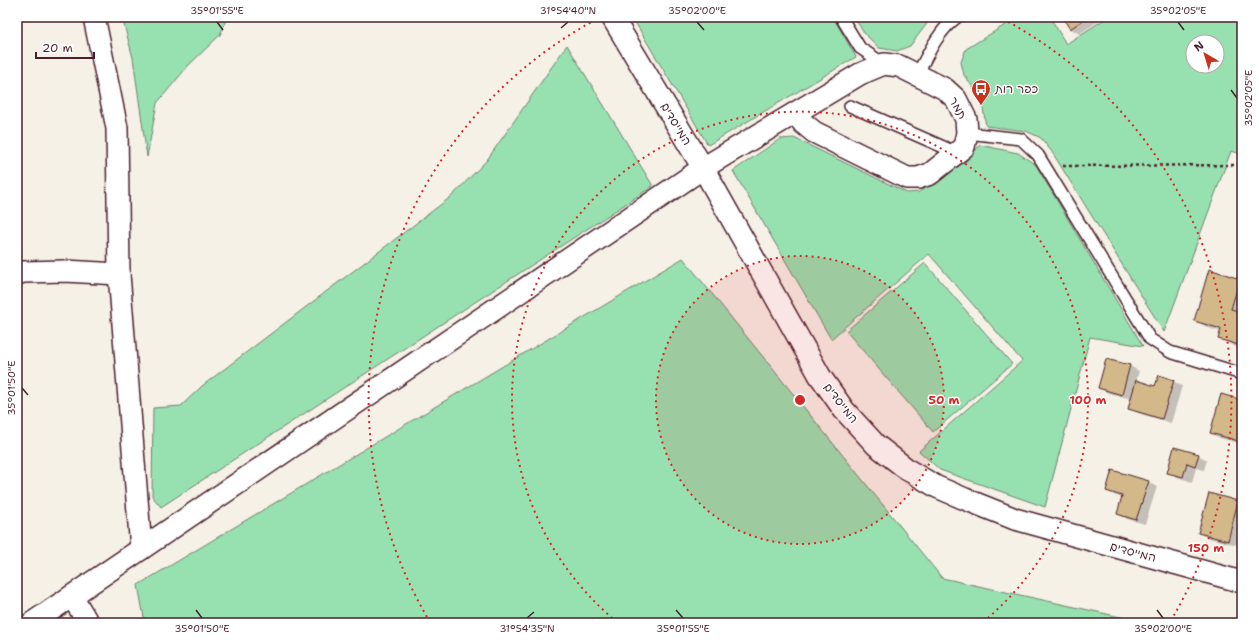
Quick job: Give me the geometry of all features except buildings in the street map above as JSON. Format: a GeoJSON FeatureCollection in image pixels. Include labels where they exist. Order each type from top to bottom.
{"type":"FeatureCollection","features":[{"type":"Feature","properties":{"kind":"street"},"geometry":{"type":"LineString","coordinates":[[94,17],[117,128],[119,274],[141,549]]}},
{"type":"Feature","properties":{"kind":"street","name":"המייסדים"},"geometry":{"type":"LineString","coordinates":[[612,17],[703,168],[820,376],[844,410],[876,445],[908,470],[937,486],[966,500],[1015,519],[1242,582]]}},
{"type":"Feature","properties":{"kind":"street"},"geometry":{"type":"LineString","coordinates":[[32,623],[703,168],[860,74],[884,64]]}},
{"type":"Feature","properties":{"kind":"street","name":"תמר"},"geometry":{"type":"LineString","coordinates":[[796,113],[802,123],[814,132],[907,178],[918,178],[930,174],[964,147],[967,133],[966,119],[956,99],[945,89],[899,66],[884,64]]}},
{"type":"Feature","properties":{"kind":"street"},"geometry":{"type":"LineString","coordinates":[[17,274],[23,272],[65,271],[119,274]]}},
{"type":"Feature","properties":{"kind":"street"},"geometry":{"type":"LineString","coordinates":[[72,596],[88,623]]}},
{"type":"Feature","properties":{"kind":"lane"},"geometry":{"type":"LineString","coordinates":[[841,17],[860,48],[884,64]]}},
{"type":"Feature","properties":{"kind":"lane"},"geometry":{"type":"LineString","coordinates":[[917,75],[939,36],[949,23],[957,17]]}},
{"type":"Feature","properties":{"kind":"lane"},"geometry":{"type":"LineString","coordinates":[[850,106],[956,153]]}},
{"type":"Feature","properties":{"kind":"lane"},"geometry":{"type":"LineString","coordinates":[[967,133],[1021,139],[1038,155],[1150,339],[1170,352],[1242,374]]}},
{"type":"Feature","properties":{"kind":"path"},"geometry":{"type":"LineString","coordinates":[[1045,166],[1242,165]]}},
{"type":"Feature","properties":{"kind":"green space"},"geometry":{"type":"Polygon","coordinates":[[[122,17],[227,17],[220,35],[188,66],[157,103],[147,157],[133,58],[122,17]]]}},
{"type":"Feature","properties":{"kind":"green space"},"geometry":{"type":"Polygon","coordinates":[[[632,17],[833,17],[856,57],[708,145],[632,17]]]}},
{"type":"Feature","properties":{"kind":"green space"},"geometry":{"type":"Polygon","coordinates":[[[854,17],[932,17],[910,46],[897,51],[879,48],[864,33],[854,17]]]}},
{"type":"Feature","properties":{"kind":"green space"},"geometry":{"type":"Polygon","coordinates":[[[1018,17],[1050,17],[1066,44],[1108,17],[1242,17],[1242,154],[1231,151],[1164,332],[1052,152],[1041,138],[1026,131],[986,126],[982,102],[964,75],[961,62],[966,49],[1018,17]]]}},
{"type":"Feature","properties":{"kind":"green space"},"geometry":{"type":"Polygon","coordinates":[[[567,45],[653,186],[161,507],[152,496],[153,408],[181,406],[202,386],[452,196],[487,160],[567,45]]]}},
{"type":"Feature","properties":{"kind":"green space"},"geometry":{"type":"Polygon","coordinates":[[[794,138],[907,193],[919,192],[966,161],[980,145],[1018,153],[1036,165],[1143,346],[1090,337],[1045,507],[940,470],[919,451],[1022,361],[929,254],[831,339],[733,171],[780,139],[794,138]]]}},
{"type":"Feature","properties":{"kind":"green space"},"geometry":{"type":"Polygon","coordinates":[[[683,258],[942,578],[1148,623],[145,623],[138,585],[683,258]]]}},
{"type":"Feature","properties":{"kind":"green space"},"geometry":{"type":"Polygon","coordinates":[[[925,263],[1012,364],[933,432],[846,331],[925,263]]]}},
{"type":"Feature","properties":{"kind":"place","name":"כפר רות"},"geometry":{"type":"Point","coordinates":[981,106]}}]}
